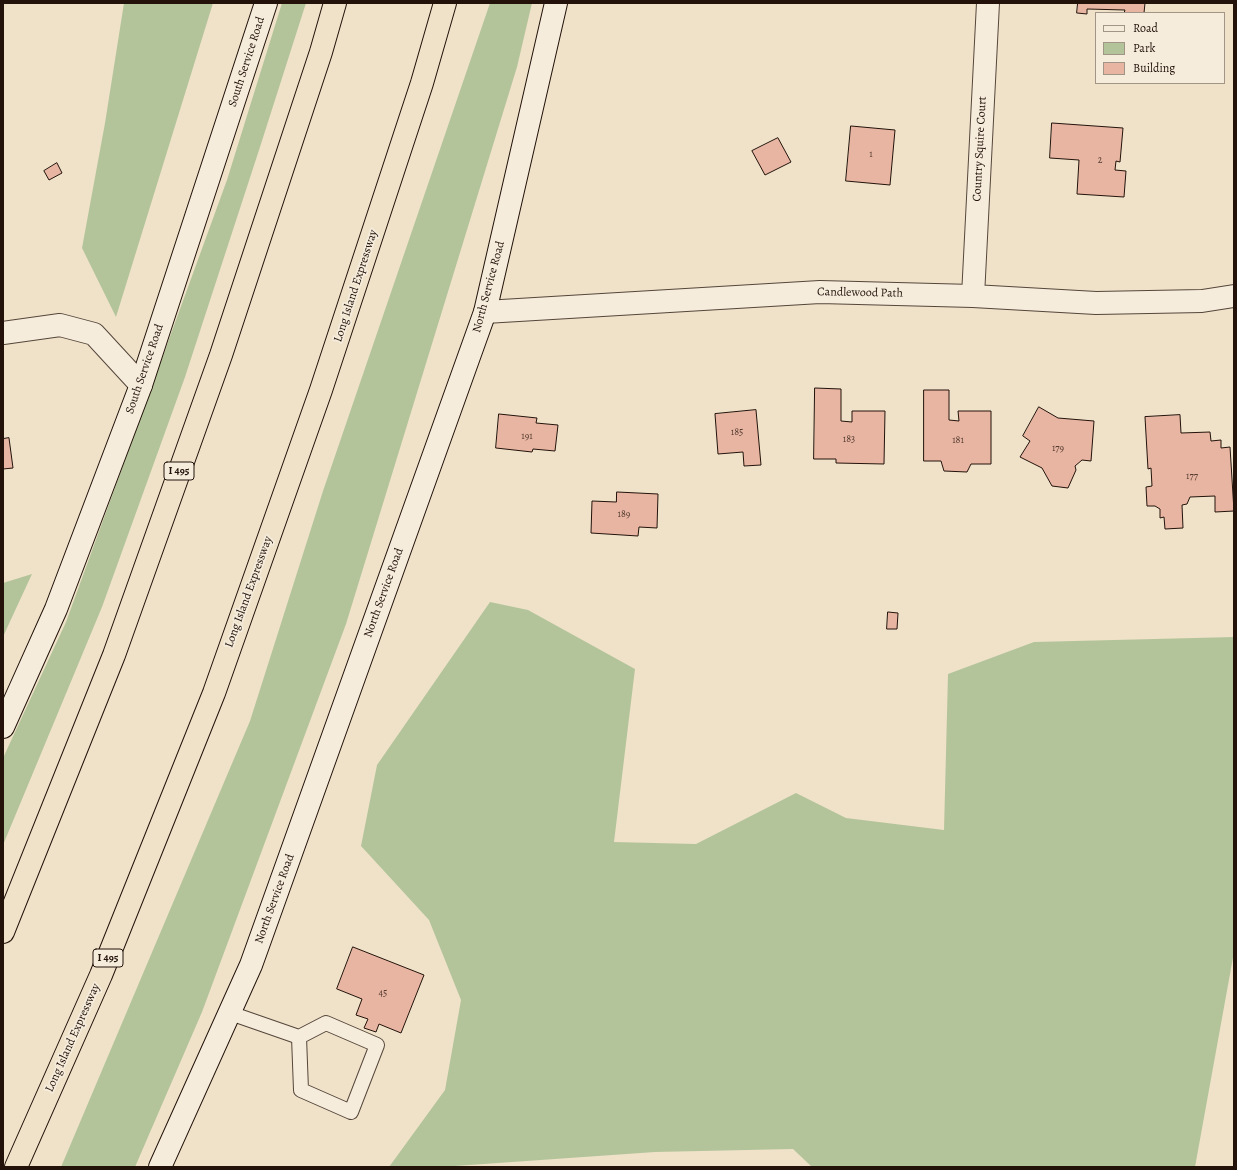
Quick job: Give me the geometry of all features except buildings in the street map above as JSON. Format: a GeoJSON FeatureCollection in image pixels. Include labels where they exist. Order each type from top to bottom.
{"type":"FeatureCollection","features":[{"type":"Feature","properties":{"kind":"highway","name":"I 495"},"geometry":{"type":"LineString","coordinates":[[3,932],[114,655],[220,355],[321,52],[335,3]]}},
{"type":"Feature","properties":{"kind":"highway","name":"Long Island Expressway"},"geometry":{"type":"LineString","coordinates":[[16,1167],[101,975],[216,685],[321,390],[422,83],[445,3]]}},
{"type":"Feature","properties":{"kind":"main road","name":"South Service Road"},"geometry":{"type":"LineString","coordinates":[[3,727],[56,608],[141,385],[266,3]]}},
{"type":"Feature","properties":{"kind":"main road","name":"North Service Road"},"geometry":{"type":"LineString","coordinates":[[160,1167],[251,965],[485,312],[556,3]]}},
{"type":"Feature","properties":{"kind":"main road","name":"Country Squire Court"},"geometry":{"type":"LineString","coordinates":[[972,296],[988,3]]}},
{"type":"Feature","properties":{"kind":"main road","name":"Candlewood Path"},"geometry":{"type":"LineString","coordinates":[[485,312],[820,292],[972,296],[1096,303],[1202,301],[1234,296]]}},
{"type":"Feature","properties":{"kind":"main road"},"geometry":{"type":"LineString","coordinates":[[3,333],[60,325],[94,334],[141,385]]}},
{"type":"Feature","properties":{"kind":"lane"},"geometry":{"type":"LineString","coordinates":[[230,1013],[298,1037],[326,1023],[377,1045],[351,1112],[301,1090],[298,1037]]}},
{"type":"Feature","properties":{"kind":"green space"},"geometry":{"type":"Polygon","coordinates":[[[124,3],[213,3],[116,317],[82,248],[105,123],[124,3]]]}},
{"type":"Feature","properties":{"kind":"green space"},"geometry":{"type":"Polygon","coordinates":[[[282,3],[306,3],[185,377],[102,607],[3,845],[3,758],[66,622],[227,180],[282,3]]]}},
{"type":"Feature","properties":{"kind":"green space"},"geometry":{"type":"Polygon","coordinates":[[[490,3],[532,3],[517,67],[346,624],[202,1012],[135,1167],[61,1167],[250,721],[323,491],[490,3]]]}},
{"type":"Feature","properties":{"kind":"green space"},"geometry":{"type":"Polygon","coordinates":[[[32,574],[7,628],[3,637],[3,583],[32,574]]]}},
{"type":"Feature","properties":{"kind":"green space"},"geometry":{"type":"Polygon","coordinates":[[[490,602],[528,610],[635,669],[614,842],[696,844],[796,793],[846,818],[944,830],[948,674],[1034,642],[1234,637],[1234,952],[1195,1167],[812,1167],[793,1149],[655,1152],[441,1167],[389,1167],[445,1090],[461,1000],[429,920],[361,846],[377,765],[490,602]]]}}]}
